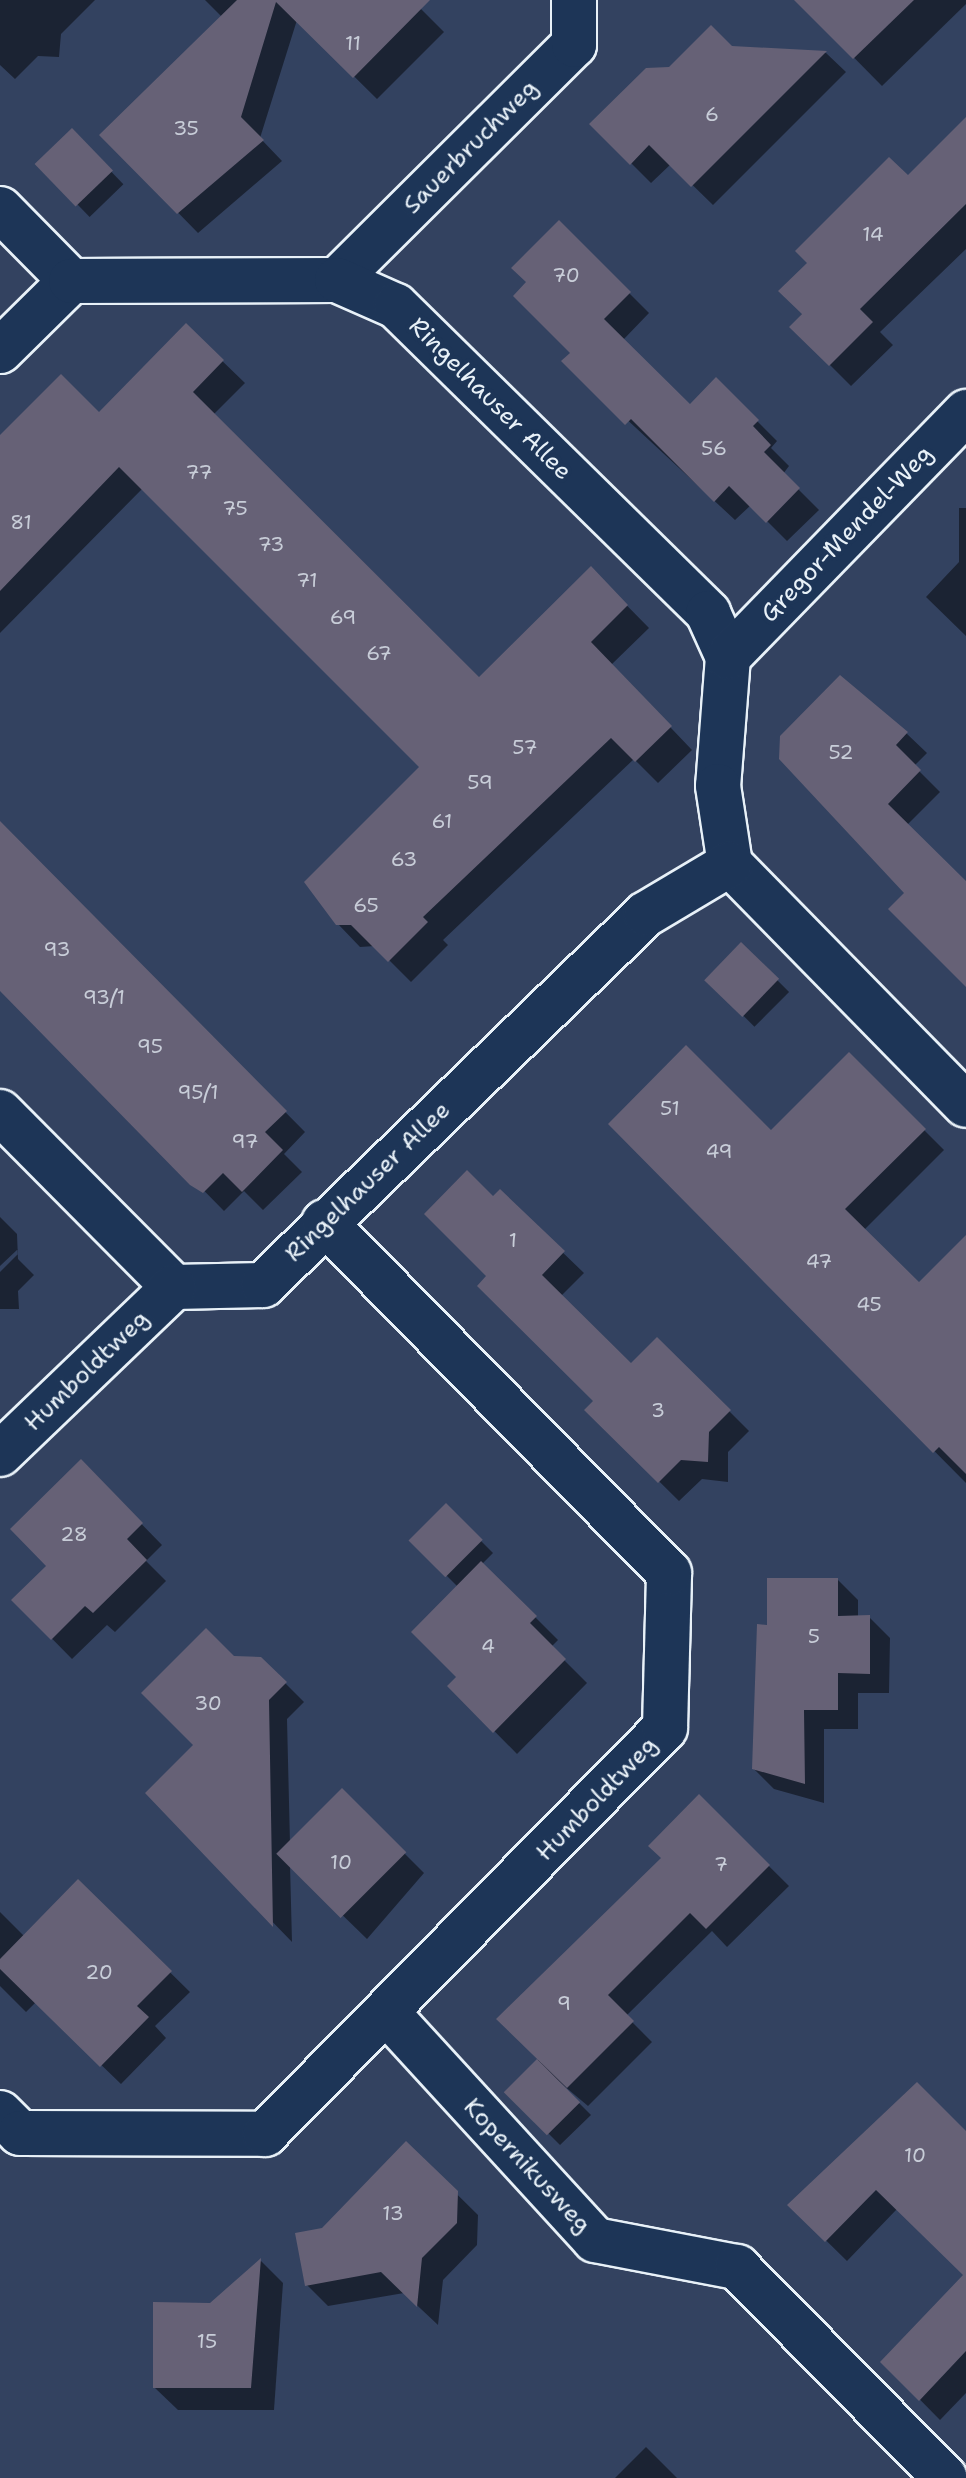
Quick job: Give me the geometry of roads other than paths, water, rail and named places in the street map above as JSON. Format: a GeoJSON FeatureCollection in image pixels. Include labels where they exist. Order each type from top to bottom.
{"type":"FeatureCollection","features":[{"type":"Feature","properties":{"kind":"street","name":"Sauerbruchweg"},"geometry":{"type":"LineString","coordinates":[[337,280],[574,45],[574,0]]}},
{"type":"Feature","properties":{"kind":"street"},"geometry":{"type":"LineString","coordinates":[[0,209],[71,281],[0,351]]}},
{"type":"Feature","properties":{"kind":"street","name":"Ringelhauser Allee"},"geometry":{"type":"LineString","coordinates":[[71,281],[337,280],[396,306],[708,613],[728,657],[718,786],[730,864],[646,914],[324,1222],[263,1285],[174,1287]]}},
{"type":"Feature","properties":{"kind":"street","name":"Gregor-Mendel-Weg"},"geometry":{"type":"LineString","coordinates":[[728,657],[966,412]]}},
{"type":"Feature","properties":{"kind":"street"},"geometry":{"type":"LineString","coordinates":[[730,864],[966,1105]]}},
{"type":"Feature","properties":{"kind":"street"},"geometry":{"type":"LineString","coordinates":[[0,1112],[174,1287]]}},
{"type":"Feature","properties":{"kind":"street","name":"Humboldtweg"},"geometry":{"type":"LineString","coordinates":[[0,2113],[20,2133],[265,2134],[389,2015],[665,1728],[669,1573],[324,1222]]}},
{"type":"Feature","properties":{"kind":"street","name":"Humboldtweg"},"geometry":{"type":"LineString","coordinates":[[0,1454],[174,1287]]}},
{"type":"Feature","properties":{"kind":"street","name":"Kopernikusweg"},"geometry":{"type":"LineString","coordinates":[[389,2015],[595,2240],[737,2267],[945,2478]]}}]}
